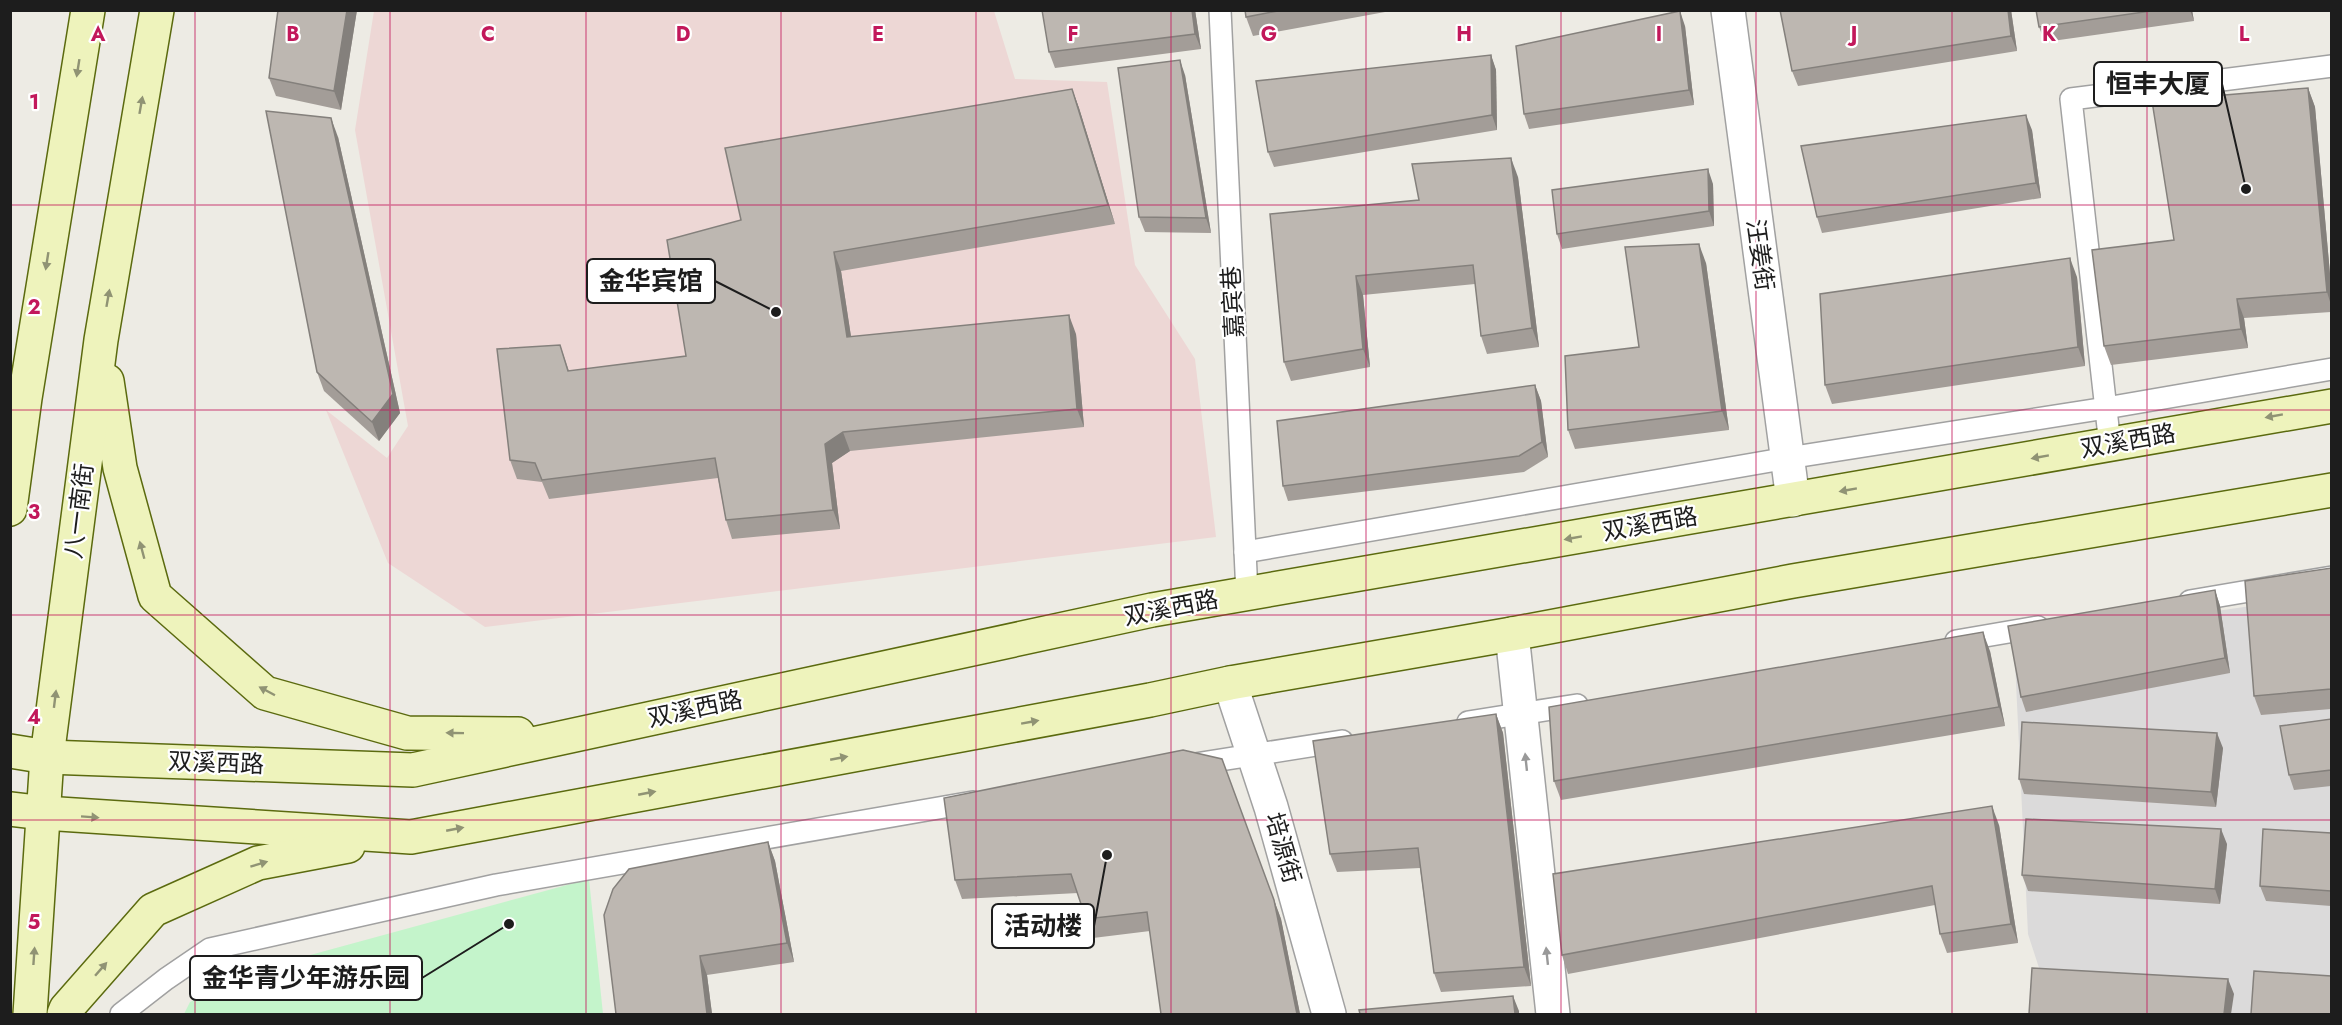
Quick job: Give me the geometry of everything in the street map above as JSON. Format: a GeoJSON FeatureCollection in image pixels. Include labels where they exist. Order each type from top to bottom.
{"type":"FeatureCollection","features":[{"type":"Feature","properties":{"kind":"main road"},"geometry":{"type":"LineString","coordinates":[[10,509],[18,411],[88,10]]}},
{"type":"Feature","properties":{"kind":"main road","name":"八一南街"},"geometry":{"type":"LineString","coordinates":[[30,1014],[47,757],[101,340],[157,10]]}},
{"type":"Feature","properties":{"kind":"main road"},"geometry":{"type":"LineString","coordinates":[[101,340],[120,468],[155,596],[265,693],[407,733],[577,735]]}},
{"type":"Feature","properties":{"kind":"main road","name":"双溪西路"},"geometry":{"type":"LineString","coordinates":[[10,751],[47,757],[413,770],[1152,610],[2331,406]]}},
{"type":"Feature","properties":{"kind":"main road"},"geometry":{"type":"LineString","coordinates":[[10,809],[411,837],[1150,700],[1230,683],[1512,634],[1793,581],[2331,490]]}},
{"type":"Feature","properties":{"kind":"main road"},"geometry":{"type":"LineString","coordinates":[[64,1014],[153,909],[258,862],[398,837]]}},
{"type":"Feature","properties":{"kind":"street","name":"汪姜街"},"geometry":{"type":"LineString","coordinates":[[1728,10],[1793,500]]}},
{"type":"Feature","properties":{"kind":"street"},"geometry":{"type":"LineString","coordinates":[[1512,634],[1553,1014]]}},
{"type":"Feature","properties":{"kind":"street","name":"培源街"},"geometry":{"type":"LineString","coordinates":[[1230,683],[1271,807],[1329,1014]]}},
{"type":"Feature","properties":{"kind":"lane","name":"嘉宾巷"},"geometry":{"type":"LineString","coordinates":[[1220,10],[1247,594]]}},
{"type":"Feature","properties":{"kind":"lane"},"geometry":{"type":"LineString","coordinates":[[2110,445],[2071,99],[2331,66]]}},
{"type":"Feature","properties":{"kind":"lane"},"geometry":{"type":"LineString","coordinates":[[1245,552],[1788,458],[2106,408],[2331,369]]}},
{"type":"Feature","properties":{"kind":"lane"},"geometry":{"type":"LineString","coordinates":[[2170,604],[2331,577]]}},
{"type":"Feature","properties":{"kind":"lane"},"geometry":{"type":"LineString","coordinates":[[1940,644],[2055,624]]}},
{"type":"Feature","properties":{"kind":"lane"},"geometry":{"type":"LineString","coordinates":[[1451,725],[1602,701]]}},
{"type":"Feature","properties":{"kind":"lane"},"geometry":{"type":"LineString","coordinates":[[1172,768],[1358,738]]}},
{"type":"Feature","properties":{"kind":"lane"},"geometry":{"type":"LineString","coordinates":[[121,1014],[165,979],[210,949],[496,885],[997,798]]}},
{"type":"Feature","properties":{"kind":"shaded area"},"geometry":{"type":"Polygon","coordinates":[[[374,11],[994,11],[1015,79],[1107,82],[1135,265],[1195,359],[1216,537],[485,627],[388,563],[326,410],[387,458],[408,426],[355,130],[374,11]]]}},
{"type":"Feature","properties":{"kind":"shaded area"},"geometry":{"type":"Polygon","coordinates":[[[2331,594],[2331,1014],[2035,1014],[2040,971],[2028,934],[2014,641],[2331,594]]]}},
{"type":"Feature","properties":{"kind":"green space"},"geometry":{"type":"Polygon","coordinates":[[[589,879],[603,1014],[184,1014],[190,1002],[259,969],[589,879]]]}},
{"type":"Feature","properties":{"kind":"building"},"geometry":{"type":"Polygon","coordinates":[[[278,10],[347,10],[334,91],[269,78],[278,10]]]}},
{"type":"Feature","properties":{"kind":"building"},"geometry":{"type":"Polygon","coordinates":[[[1042,10],[1192,10],[1195,34],[1049,52],[1042,10]]]}},
{"type":"Feature","properties":{"kind":"building"},"geometry":{"type":"Polygon","coordinates":[[[1245,10],[1283,10],[1246,17],[1245,10]]]}},
{"type":"Feature","properties":{"kind":"building"},"geometry":{"type":"Polygon","coordinates":[[[1780,10],[2008,10],[2011,36],[1792,71],[1780,10]]]}},
{"type":"Feature","properties":{"kind":"building"},"geometry":{"type":"Polygon","coordinates":[[[2036,10],[2158,10],[2039,27],[2036,10]]]}},
{"type":"Feature","properties":{"kind":"building"},"geometry":{"type":"Polygon","coordinates":[[[1680,11],[1689,90],[1524,114],[1516,46],[1680,11]]]}},
{"type":"Feature","properties":{"kind":"building"},"geometry":{"type":"Polygon","coordinates":[[[1491,55],[1492,115],[1268,152],[1256,81],[1491,55]]]}},
{"type":"Feature","properties":{"kind":"building"},"geometry":{"type":"Polygon","coordinates":[[[1180,60],[1206,218],[1139,217],[1118,68],[1180,60]]]}},
{"type":"Feature","properties":{"kind":"building"},"geometry":{"type":"Polygon","coordinates":[[[2308,88],[2327,292],[2237,299],[2241,329],[2104,346],[2092,250],[2174,240],[2152,101],[2308,88]]]}},
{"type":"Feature","properties":{"kind":"building"},"geometry":{"type":"Polygon","coordinates":[[[1072,89],[1108,205],[834,252],[847,337],[1069,315],[1077,409],[843,432],[825,444],[833,510],[726,520],[715,458],[542,480],[535,463],[510,460],[497,349],[560,345],[568,371],[686,356],[667,240],[741,220],[725,148],[1072,89]]]}},
{"type":"Feature","properties":{"kind":"building"},"geometry":{"type":"Polygon","coordinates":[[[266,111],[331,118],[393,394],[372,422],[317,372],[266,111]]]}},
{"type":"Feature","properties":{"kind":"building"},"geometry":{"type":"Polygon","coordinates":[[[2026,115],[2036,183],[1817,217],[1801,146],[2026,115]]]}},
{"type":"Feature","properties":{"kind":"building"},"geometry":{"type":"Polygon","coordinates":[[[1511,158],[1532,328],[1481,336],[1473,265],[1356,276],[1363,349],[1284,362],[1270,214],[1419,200],[1412,164],[1511,158]]]}},
{"type":"Feature","properties":{"kind":"building"},"geometry":{"type":"Polygon","coordinates":[[[1708,169],[1709,211],[1557,234],[1552,190],[1708,169]]]}},
{"type":"Feature","properties":{"kind":"building"},"geometry":{"type":"Polygon","coordinates":[[[1699,244],[1722,411],[1568,430],[1565,356],[1639,347],[1625,247],[1699,244]]]}},
{"type":"Feature","properties":{"kind":"building"},"geometry":{"type":"Polygon","coordinates":[[[2070,258],[2078,347],[1825,385],[1820,294],[2070,258]]]}},
{"type":"Feature","properties":{"kind":"building"},"geometry":{"type":"Polygon","coordinates":[[[1535,385],[1542,442],[1519,456],[1283,486],[1277,421],[1535,385]]]}},
{"type":"Feature","properties":{"kind":"building"},"geometry":{"type":"Polygon","coordinates":[[[2331,568],[2331,689],[2254,696],[2245,581],[2331,568]]]}},
{"type":"Feature","properties":{"kind":"building"},"geometry":{"type":"Polygon","coordinates":[[[2215,590],[2225,658],[2021,697],[2008,626],[2215,590]]]}},
{"type":"Feature","properties":{"kind":"building"},"geometry":{"type":"Polygon","coordinates":[[[1983,632],[1999,707],[1554,781],[1549,707],[1983,632]]]}},
{"type":"Feature","properties":{"kind":"building"},"geometry":{"type":"Polygon","coordinates":[[[1496,714],[1524,967],[1434,973],[1418,848],[1330,854],[1313,741],[1496,714]]]}},
{"type":"Feature","properties":{"kind":"building"},"geometry":{"type":"Polygon","coordinates":[[[2331,719],[2331,770],[2289,775],[2280,726],[2331,719]]]}},
{"type":"Feature","properties":{"kind":"building"},"geometry":{"type":"Polygon","coordinates":[[[2022,722],[2217,733],[2211,792],[2019,779],[2022,722]]]}},
{"type":"Feature","properties":{"kind":"building"},"geometry":{"type":"Polygon","coordinates":[[[1183,750],[1222,759],[1274,900],[1297,1014],[1161,1014],[1147,912],[1086,919],[1071,874],[955,880],[944,798],[1183,750]]]}},
{"type":"Feature","properties":{"kind":"building"},"geometry":{"type":"Polygon","coordinates":[[[1992,806],[2011,924],[1940,934],[1932,886],[1562,955],[1553,874],[1992,806]]]}},
{"type":"Feature","properties":{"kind":"building"},"geometry":{"type":"Polygon","coordinates":[[[2026,819],[2221,829],[2215,889],[2022,875],[2026,819]]]}},
{"type":"Feature","properties":{"kind":"building"},"geometry":{"type":"Polygon","coordinates":[[[2263,829],[2331,833],[2331,891],[2260,886],[2263,829]]]}},
{"type":"Feature","properties":{"kind":"building"},"geometry":{"type":"Polygon","coordinates":[[[768,842],[787,943],[700,956],[707,1014],[616,1014],[604,915],[613,889],[629,869],[768,842]]]}},
{"type":"Feature","properties":{"kind":"building"},"geometry":{"type":"Polygon","coordinates":[[[2032,968],[2228,979],[2224,1014],[2029,1014],[2032,968]]]}},
{"type":"Feature","properties":{"kind":"building"},"geometry":{"type":"Polygon","coordinates":[[[2254,971],[2331,976],[2331,1014],[2251,1014],[2254,971]]]}},
{"type":"Feature","properties":{"kind":"building"},"geometry":{"type":"Polygon","coordinates":[[[1513,996],[1515,1014],[1360,1014],[1359,1010],[1513,996]]]}},
{"type":"Feature","properties":{"kind":"place","name":"恒丰大厦"},"geometry":{"type":"Point","coordinates":[2246,189]}},
{"type":"Feature","properties":{"kind":"place","name":"金华宾馆"},"geometry":{"type":"Point","coordinates":[776,312]}},
{"type":"Feature","properties":{"kind":"place","name":"活动楼"},"geometry":{"type":"Point","coordinates":[1107,855]}},
{"type":"Feature","properties":{"kind":"place","name":"金华青少年游乐园"},"geometry":{"type":"Point","coordinates":[509,924]}}]}
